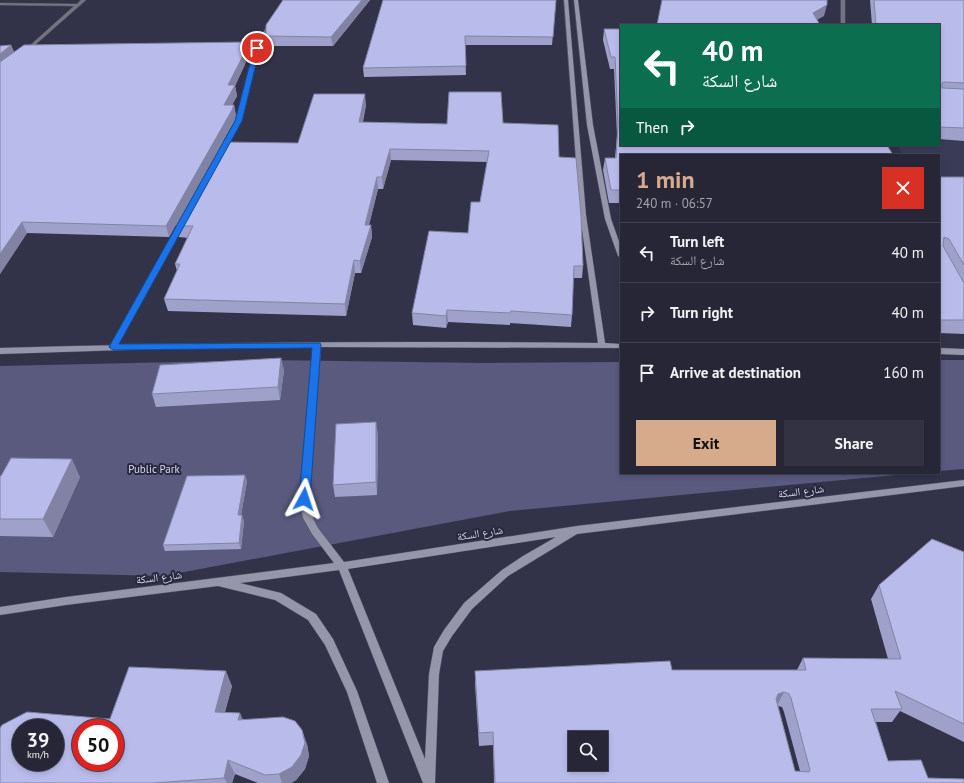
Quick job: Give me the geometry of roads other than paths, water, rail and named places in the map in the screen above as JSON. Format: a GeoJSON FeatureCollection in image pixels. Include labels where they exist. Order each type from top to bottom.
{"type":"FeatureCollection","features":[{"type":"Feature","properties":{"kind":"main road"},"geometry":{"type":"LineString","coordinates":[[566,0],[583,215],[602,346]]}},
{"type":"Feature","properties":{"kind":"main road"},"geometry":{"type":"LineString","coordinates":[[576,0],[590,126],[608,219],[620,253]]}},
{"type":"Feature","properties":{"kind":"main road"},"geometry":{"type":"LineString","coordinates":[[317,345],[304,499],[308,518],[315,532],[342,566],[430,783]]}},
{"type":"Feature","properties":{"kind":"main road"},"geometry":{"type":"LineString","coordinates":[[0,351],[113,347],[317,345],[620,346]]}},
{"type":"Feature","properties":{"kind":"main road"},"geometry":{"type":"LineString","coordinates":[[940,351],[964,352]]}},
{"type":"Feature","properties":{"kind":"main road","name":"شارع السكة"},"geometry":{"type":"LineString","coordinates":[[0,611],[342,566],[577,530],[964,483]]}},
{"type":"Feature","properties":{"kind":"main road"},"geometry":{"type":"LineString","coordinates":[[430,783],[434,674],[438,650],[448,633],[468,606],[505,573],[526,559],[577,530]]}},
{"type":"Feature","properties":{"kind":"main road"},"geometry":{"type":"LineString","coordinates":[[217,582],[277,596],[312,617],[329,642],[352,691],[383,783]]}},
{"type":"Feature","properties":{"kind":"street"},"geometry":{"type":"LineString","coordinates":[[24,53],[84,0]]}},
{"type":"Feature","properties":{"kind":"street"},"geometry":{"type":"LineString","coordinates":[[842,24],[843,0]]}},
{"type":"Feature","properties":{"kind":"street"},"geometry":{"type":"LineString","coordinates":[[0,4],[78,5]]}},
{"type":"Feature","properties":{"kind":"street"},"geometry":{"type":"LineString","coordinates":[[220,155],[239,121],[258,43],[275,18]]}},
{"type":"Feature","properties":{"kind":"street"},"geometry":{"type":"LineString","coordinates":[[113,347],[185,217]]}},
{"type":"Feature","properties":{"kind":"park label","name":"Public Park"},"geometry":{"type":"Point","coordinates":[154,469]}}]}
